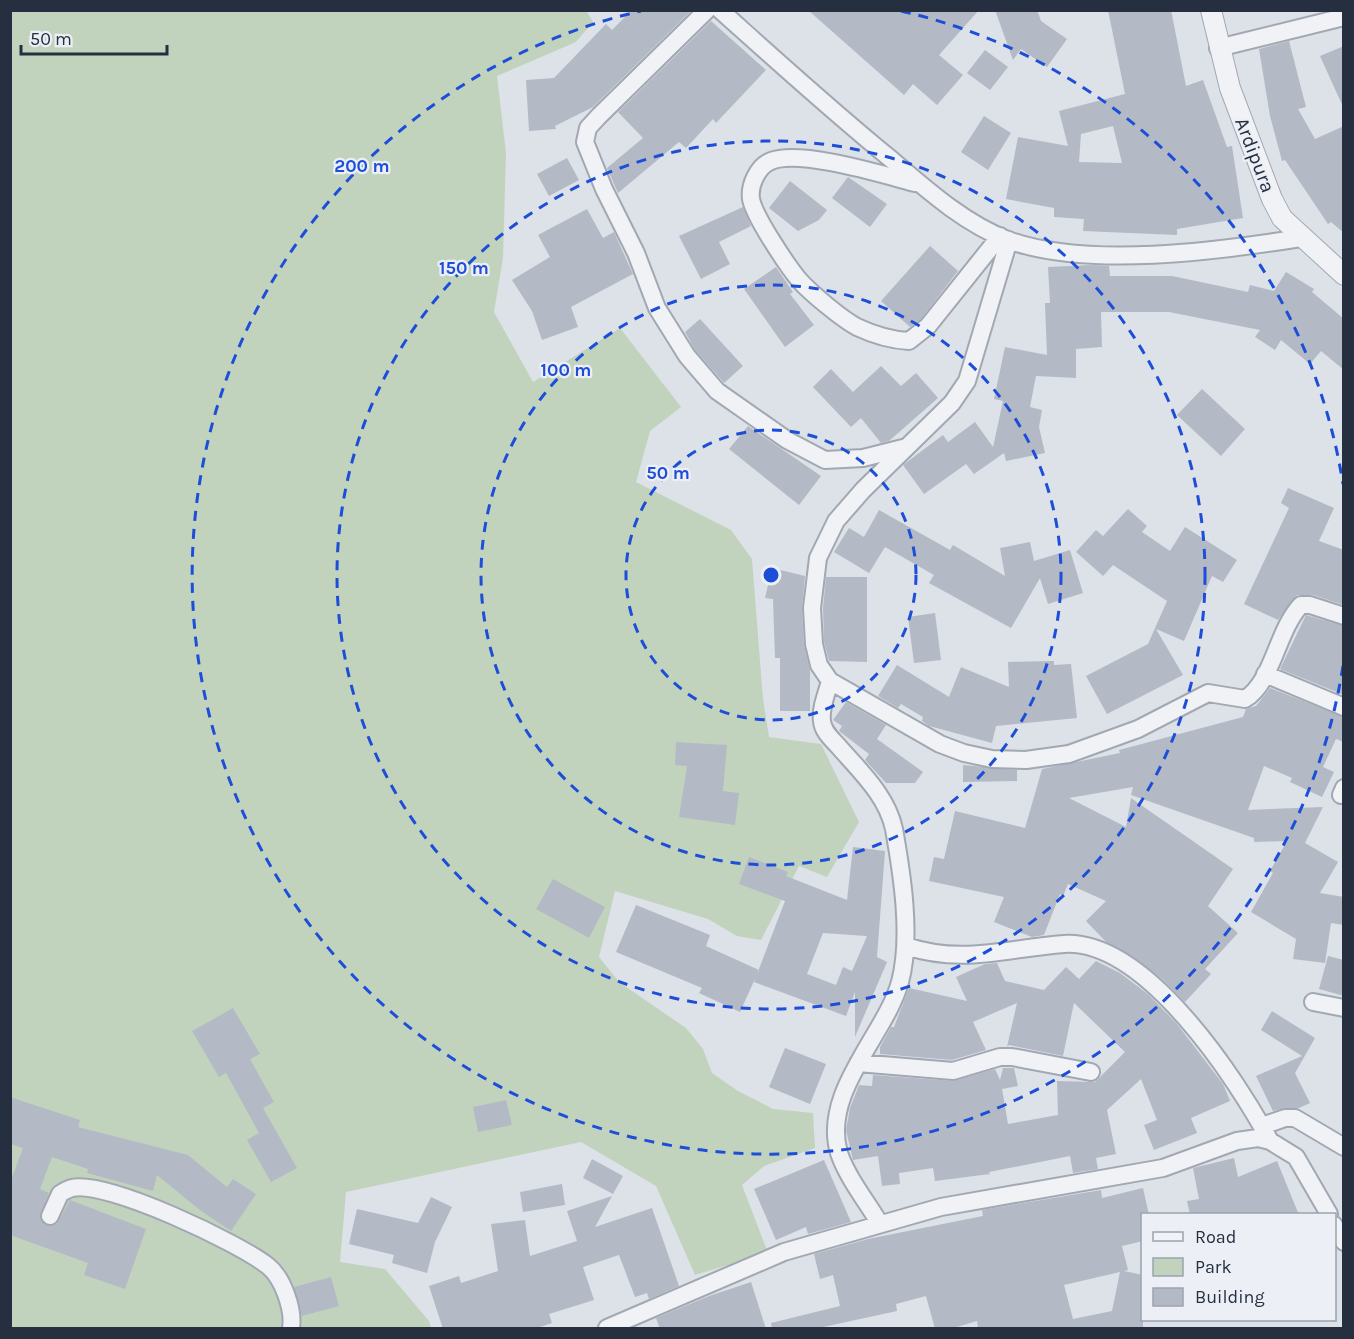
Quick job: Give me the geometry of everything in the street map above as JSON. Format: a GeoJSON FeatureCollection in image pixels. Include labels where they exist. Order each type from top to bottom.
{"type":"FeatureCollection","features":[{"type":"Feature","properties":{"kind":"street"},"geometry":{"type":"LineString","coordinates":[[707,10],[599,116],[588,128],[585,142],[604,189],[636,253],[657,308],[687,356],[717,391],[788,440],[825,460],[863,458],[908,447]]}},
{"type":"Feature","properties":{"kind":"street"},"geometry":{"type":"LineString","coordinates":[[720,10],[921,185],[964,216],[1004,238],[1040,248],[1094,254],[1154,254],[1225,249],[1301,238]]}},
{"type":"Feature","properties":{"kind":"street","name":"Ardipura"},"geometry":{"type":"LineString","coordinates":[[1211,10],[1218,48],[1230,88],[1272,200],[1282,218],[1301,238],[1344,275]]}},
{"type":"Feature","properties":{"kind":"street"},"geometry":{"type":"LineString","coordinates":[[1218,48],[1344,17]]}},
{"type":"Feature","properties":{"kind":"street"},"geometry":{"type":"LineString","coordinates":[[921,185],[850,165],[797,159],[771,160],[758,172],[752,186],[751,200],[777,249],[801,282],[855,326],[888,339],[909,341],[928,326],[1004,238]]}},
{"type":"Feature","properties":{"kind":"street"},"geometry":{"type":"LineString","coordinates":[[1004,238],[967,381],[952,403],[863,490],[836,521],[818,558],[812,608],[814,644],[819,665],[830,681],[940,744],[964,753],[992,759],[1026,760],[1069,754],[1138,729],[1208,693],[1245,699],[1265,674],[1288,622],[1301,605],[1310,605],[1344,616]]}},
{"type":"Feature","properties":{"kind":"street"},"geometry":{"type":"LineString","coordinates":[[1265,674],[1344,707]]}},
{"type":"Feature","properties":{"kind":"street"},"geometry":{"type":"LineString","coordinates":[[830,681],[822,708],[824,729],[880,795],[893,826],[906,946],[900,983],[843,1095],[836,1136],[840,1154],[880,1224]]}},
{"type":"Feature","properties":{"kind":"street"},"geometry":{"type":"LineString","coordinates":[[906,946],[946,956],[976,956],[1076,945],[1092,947],[1118,957],[1145,977],[1180,1013],[1215,1055],[1270,1141]]}},
{"type":"Feature","properties":{"kind":"street"},"geometry":{"type":"LineString","coordinates":[[1314,1002],[1344,1008]]}},
{"type":"Feature","properties":{"kind":"street"},"geometry":{"type":"LineString","coordinates":[[858,1063],[953,1071],[1000,1057],[1012,1057],[1091,1072]]}},
{"type":"Feature","properties":{"kind":"street"},"geometry":{"type":"LineString","coordinates":[[1262,1126],[1285,1118],[1295,1118],[1344,1147]]}},
{"type":"Feature","properties":{"kind":"street"},"geometry":{"type":"LineString","coordinates":[[607,1329],[784,1252],[941,1207],[1107,1180],[1163,1168],[1237,1140],[1258,1138],[1270,1141],[1296,1157],[1328,1213]]}},
{"type":"Feature","properties":{"kind":"street"},"geometry":{"type":"LineString","coordinates":[[50,1216],[60,1194],[73,1188],[94,1189],[159,1210],[188,1223],[237,1247],[269,1267],[283,1288],[292,1320],[291,1329]]}},
{"type":"Feature","properties":{"kind":"street"},"geometry":{"type":"LineString","coordinates":[[1336,1227],[1344,1242]]}},
{"type":"Feature","properties":{"kind":"green space"},"geometry":{"type":"Polygon","coordinates":[[[586,10],[593,22],[576,42],[497,76],[506,153],[503,258],[494,312],[533,382],[620,328],[681,407],[650,431],[636,482],[731,530],[752,559],[763,699],[769,737],[821,744],[859,822],[827,877],[799,866],[761,940],[737,936],[708,919],[615,891],[599,957],[619,982],[686,1028],[703,1049],[712,1073],[738,1091],[773,1109],[813,1113],[815,1148],[764,1166],[742,1185],[768,1253],[695,1275],[656,1186],[581,1142],[346,1192],[340,1262],[385,1269],[429,1321],[431,1328],[11,1328],[10,11],[586,10]]]}},
{"type":"Feature","properties":{"kind":"building"},"geometry":{"type":"Polygon","coordinates":[[[632,10],[692,10],[593,107],[555,126],[556,129],[529,131],[526,80],[554,78],[606,24],[612,30],[632,10]]]}},
{"type":"Feature","properties":{"kind":"building"},"geometry":{"type":"Polygon","coordinates":[[[808,10],[979,10],[939,55],[963,75],[937,105],[913,84],[904,95],[808,10]]]}},
{"type":"Feature","properties":{"kind":"building"},"geometry":{"type":"Polygon","coordinates":[[[995,10],[1037,10],[1041,21],[1067,39],[1047,67],[1021,49],[1013,60],[995,10]]]}},
{"type":"Feature","properties":{"kind":"building"},"geometry":{"type":"Polygon","coordinates":[[[1108,10],[1171,10],[1186,86],[1203,80],[1227,147],[1232,146],[1243,218],[1177,229],[1177,235],[1083,231],[1084,219],[1054,217],[1054,208],[1006,199],[1018,137],[1068,146],[1059,111],[1125,94],[1108,10]],[[1113,126],[1081,134],[1079,162],[1122,163],[1113,126]]]}},
{"type":"Feature","properties":{"kind":"building"},"geometry":{"type":"Polygon","coordinates":[[[711,21],[766,70],[716,123],[713,119],[686,148],[679,142],[618,193],[607,168],[643,138],[618,112],[711,21]]]}},
{"type":"Feature","properties":{"kind":"building"},"geometry":{"type":"Polygon","coordinates":[[[1289,41],[1306,107],[1298,109],[1315,139],[1344,126],[1344,233],[1331,222],[1328,224],[1285,160],[1282,161],[1270,116],[1259,49],[1289,41]]]}},
{"type":"Feature","properties":{"kind":"building"},"geometry":{"type":"Polygon","coordinates":[[[1344,46],[1344,109],[1320,56],[1344,46]]]}},
{"type":"Feature","properties":{"kind":"building"},"geometry":{"type":"Polygon","coordinates":[[[985,50],[1008,67],[990,90],[967,73],[985,50]]]}},
{"type":"Feature","properties":{"kind":"building"},"geometry":{"type":"Polygon","coordinates":[[[984,116],[1011,133],[988,170],[961,152],[984,116]]]}},
{"type":"Feature","properties":{"kind":"building"},"geometry":{"type":"Polygon","coordinates":[[[567,158],[579,180],[549,196],[537,174],[567,158]]]}},
{"type":"Feature","properties":{"kind":"building"},"geometry":{"type":"Polygon","coordinates":[[[848,177],[887,204],[870,227],[832,198],[848,177]]]}},
{"type":"Feature","properties":{"kind":"building"},"geometry":{"type":"Polygon","coordinates":[[[790,181],[827,210],[819,220],[798,231],[769,208],[790,181]]]}},
{"type":"Feature","properties":{"kind":"building"},"geometry":{"type":"Polygon","coordinates":[[[743,207],[751,226],[719,242],[730,264],[701,279],[679,236],[743,207]]]}},
{"type":"Feature","properties":{"kind":"building"},"geometry":{"type":"Polygon","coordinates":[[[587,209],[603,238],[614,232],[633,274],[571,307],[578,327],[542,340],[532,311],[512,280],[550,257],[538,235],[587,209]]]}},
{"type":"Feature","properties":{"kind":"building"},"geometry":{"type":"Polygon","coordinates":[[[930,246],[958,271],[921,319],[910,327],[881,301],[930,246]]]}},
{"type":"Feature","properties":{"kind":"building"},"geometry":{"type":"Polygon","coordinates":[[[1109,266],[1110,276],[1172,276],[1248,292],[1250,285],[1274,291],[1286,272],[1314,289],[1312,292],[1344,319],[1344,370],[1321,351],[1310,364],[1281,340],[1275,350],[1255,337],[1260,330],[1169,312],[1101,312],[1102,347],[1076,349],[1076,378],[1036,376],[1030,407],[1042,410],[1039,427],[1045,453],[1006,461],[1004,453],[974,474],[966,464],[924,494],[903,465],[943,435],[948,442],[975,422],[993,447],[1003,401],[994,399],[1005,347],[1047,355],[1045,303],[1050,303],[1048,267],[1109,266]]]}},
{"type":"Feature","properties":{"kind":"building"},"geometry":{"type":"Polygon","coordinates":[[[776,267],[793,292],[790,294],[814,325],[785,347],[744,289],[776,267]]]}},
{"type":"Feature","properties":{"kind":"building"},"geometry":{"type":"Polygon","coordinates":[[[700,319],[743,366],[724,383],[695,350],[685,332],[700,319]]]}},
{"type":"Feature","properties":{"kind":"building"},"geometry":{"type":"Polygon","coordinates":[[[881,366],[901,386],[916,373],[938,398],[889,441],[881,443],[861,418],[851,427],[813,387],[831,369],[853,392],[881,366]]]}},
{"type":"Feature","properties":{"kind":"building"},"geometry":{"type":"Polygon","coordinates":[[[1202,389],[1245,429],[1221,456],[1177,415],[1202,389]]]}},
{"type":"Feature","properties":{"kind":"building"},"geometry":{"type":"Polygon","coordinates":[[[748,426],[821,476],[799,505],[729,449],[748,426]]]}},
{"type":"Feature","properties":{"kind":"building"},"geometry":{"type":"Polygon","coordinates":[[[1288,488],[1334,508],[1319,541],[1344,550],[1344,605],[1313,595],[1297,595],[1278,620],[1244,604],[1289,508],[1281,503],[1288,488]]]}},
{"type":"Feature","properties":{"kind":"building"},"geometry":{"type":"Polygon","coordinates":[[[1128,509],[1147,526],[1142,532],[1170,551],[1185,527],[1237,560],[1223,582],[1212,576],[1184,641],[1156,629],[1183,675],[1107,714],[1086,676],[1148,644],[1167,601],[1113,565],[1103,576],[1076,552],[1096,530],[1103,536],[1128,509]]]}},
{"type":"Feature","properties":{"kind":"building"},"geometry":{"type":"Polygon","coordinates":[[[879,510],[950,550],[953,545],[1005,576],[1000,548],[1030,542],[1034,561],[1070,550],[1083,593],[1048,604],[1040,578],[1011,628],[929,583],[934,575],[885,547],[869,573],[834,552],[849,528],[864,537],[879,510]]]}},
{"type":"Feature","properties":{"kind":"building"},"geometry":{"type":"Polygon","coordinates":[[[772,568],[805,576],[802,609],[804,645],[810,670],[810,711],[780,711],[780,658],[775,658],[773,599],[765,598],[772,568]]]}},
{"type":"Feature","properties":{"kind":"building"},"geometry":{"type":"Polygon","coordinates":[[[826,577],[867,577],[867,662],[829,661],[824,642],[823,608],[826,577]]]}},
{"type":"Feature","properties":{"kind":"building"},"geometry":{"type":"Polygon","coordinates":[[[935,613],[941,660],[914,663],[908,617],[935,613]]]}},
{"type":"Feature","properties":{"kind":"building"},"geometry":{"type":"Polygon","coordinates":[[[1306,615],[1344,626],[1344,695],[1280,669],[1306,615]]]}},
{"type":"Feature","properties":{"kind":"building"},"geometry":{"type":"Polygon","coordinates":[[[1054,661],[1054,665],[1071,664],[1077,718],[996,726],[992,743],[929,726],[922,721],[923,717],[901,704],[898,708],[878,696],[897,665],[949,697],[961,667],[1009,687],[1008,662],[1054,661]]]}},
{"type":"Feature","properties":{"kind":"building"},"geometry":{"type":"Polygon","coordinates":[[[1270,688],[1344,717],[1344,742],[1336,739],[1323,767],[1334,772],[1322,797],[1290,782],[1292,778],[1264,766],[1248,810],[1323,807],[1305,843],[1338,862],[1320,893],[1344,897],[1344,925],[1331,923],[1325,963],[1293,959],[1296,939],[1251,912],[1273,873],[1270,871],[1287,841],[1254,842],[1254,838],[1131,795],[1133,787],[1069,798],[1126,827],[1131,798],[1233,869],[1208,906],[1238,933],[1205,969],[1211,974],[1185,1002],[1162,979],[1132,956],[1108,944],[1086,921],[1106,901],[1068,884],[1063,896],[1060,894],[1044,935],[1032,937],[994,922],[1004,897],[929,881],[934,857],[944,859],[955,811],[1025,828],[1042,769],[1120,753],[1119,750],[1243,717],[1246,709],[1256,706],[1270,688]]]}},
{"type":"Feature","properties":{"kind":"building"},"geometry":{"type":"Polygon","coordinates":[[[846,702],[886,725],[877,739],[923,772],[915,783],[886,783],[865,760],[869,754],[839,731],[842,726],[833,720],[846,702]]]}},
{"type":"Feature","properties":{"kind":"building"},"geometry":{"type":"Polygon","coordinates":[[[676,742],[727,745],[723,791],[739,793],[735,825],[679,817],[687,766],[675,765],[676,742]]]}},
{"type":"Feature","properties":{"kind":"building"},"geometry":{"type":"Polygon","coordinates":[[[963,765],[1017,770],[1017,781],[963,782],[963,765]]]}},
{"type":"Feature","properties":{"kind":"building"},"geometry":{"type":"Polygon","coordinates":[[[853,847],[885,851],[877,957],[887,962],[855,1037],[855,992],[846,1016],[754,982],[785,901],[739,884],[749,857],[788,872],[786,876],[847,900],[853,847]],[[823,933],[807,974],[836,985],[843,967],[852,971],[867,936],[823,933]]]}},
{"type":"Feature","properties":{"kind":"building"},"geometry":{"type":"Polygon","coordinates":[[[553,879],[605,907],[589,938],[536,909],[553,879]]]}},
{"type":"Feature","properties":{"kind":"building"},"geometry":{"type":"Polygon","coordinates":[[[636,905],[710,935],[706,946],[759,970],[740,1012],[699,993],[702,988],[616,952],[636,905]]]}},
{"type":"Feature","properties":{"kind":"building"},"geometry":{"type":"Polygon","coordinates":[[[1328,956],[1344,960],[1344,996],[1319,989],[1328,956]]]}},
{"type":"Feature","properties":{"kind":"building"},"geometry":{"type":"Polygon","coordinates":[[[1096,961],[1120,973],[1149,995],[1177,1024],[1223,1084],[1230,1101],[1191,1118],[1197,1133],[1154,1150],[1144,1125],[1157,1120],[1141,1079],[1107,1110],[1116,1154],[1096,1158],[1098,1169],[1073,1173],[1070,1156],[989,1172],[990,1174],[935,1181],[933,1168],[899,1173],[900,1184],[882,1186],[878,1156],[853,1160],[846,1130],[850,1108],[859,1085],[872,1086],[873,1075],[953,1081],[995,1069],[1000,1080],[1003,1068],[1014,1068],[1018,1086],[1002,1089],[1008,1124],[1058,1115],[1057,1081],[1095,1082],[1125,1052],[1074,1003],[1063,1056],[1009,1045],[1007,1047],[1017,1003],[973,1022],[986,1050],[952,1060],[880,1054],[880,1047],[891,1027],[894,1027],[909,988],[967,1001],[956,977],[985,964],[997,963],[1005,981],[1044,990],[1066,967],[1079,979],[1096,961]]]}},
{"type":"Feature","properties":{"kind":"building"},"geometry":{"type":"Polygon","coordinates":[[[233,1008],[260,1054],[250,1059],[274,1102],[263,1108],[297,1168],[271,1182],[247,1140],[259,1133],[226,1073],[219,1077],[192,1031],[233,1008]]]}},
{"type":"Feature","properties":{"kind":"building"},"geometry":{"type":"Polygon","coordinates":[[[1272,1011],[1315,1038],[1295,1073],[1310,1103],[1299,1108],[1273,1111],[1256,1076],[1302,1056],[1261,1030],[1272,1011]]]}},
{"type":"Feature","properties":{"kind":"building"},"geometry":{"type":"Polygon","coordinates":[[[785,1048],[826,1064],[810,1104],[769,1087],[785,1048]]]}},
{"type":"Feature","properties":{"kind":"building"},"geometry":{"type":"Polygon","coordinates":[[[10,1097],[80,1120],[78,1127],[188,1155],[227,1187],[233,1179],[256,1194],[231,1231],[201,1211],[157,1175],[153,1191],[87,1173],[88,1169],[52,1157],[40,1189],[49,1193],[40,1216],[45,1225],[57,1224],[70,1200],[146,1229],[125,1289],[84,1275],[88,1263],[10,1235],[10,1183],[23,1148],[10,1144],[10,1097]]]}},
{"type":"Feature","properties":{"kind":"building"},"geometry":{"type":"Polygon","coordinates":[[[506,1100],[512,1125],[478,1132],[473,1107],[506,1100]]]}},
{"type":"Feature","properties":{"kind":"building"},"geometry":{"type":"Polygon","coordinates":[[[1234,1158],[1238,1177],[1277,1161],[1298,1213],[1190,1213],[1187,1201],[1199,1199],[1193,1168],[1234,1158]]]}},
{"type":"Feature","properties":{"kind":"building"},"geometry":{"type":"Polygon","coordinates":[[[592,1159],[623,1176],[613,1194],[583,1178],[592,1159]]]}},
{"type":"Feature","properties":{"kind":"building"},"geometry":{"type":"Polygon","coordinates":[[[824,1160],[851,1222],[808,1234],[806,1227],[776,1240],[754,1189],[824,1160]]]}},
{"type":"Feature","properties":{"kind":"building"},"geometry":{"type":"Polygon","coordinates":[[[562,1184],[565,1205],[523,1212],[520,1192],[562,1184]]]}},
{"type":"Feature","properties":{"kind":"building"},"geometry":{"type":"Polygon","coordinates":[[[1143,1188],[1149,1213],[1141,1213],[1141,1241],[1122,1246],[1128,1270],[1124,1271],[1141,1275],[1143,1329],[978,1329],[977,1321],[950,1329],[935,1329],[926,1296],[896,1304],[897,1311],[814,1329],[772,1329],[771,1323],[840,1306],[833,1275],[820,1279],[814,1254],[868,1239],[983,1216],[982,1210],[1101,1190],[1102,1198],[1143,1188]],[[1120,1272],[1064,1285],[1073,1319],[1112,1311],[1120,1272]]]}},
{"type":"Feature","properties":{"kind":"building"},"geometry":{"type":"Polygon","coordinates":[[[612,1196],[595,1227],[652,1208],[679,1286],[649,1299],[647,1293],[635,1297],[619,1255],[583,1267],[594,1300],[549,1314],[552,1323],[534,1329],[443,1329],[429,1286],[459,1276],[461,1283],[498,1271],[491,1224],[525,1220],[530,1256],[577,1241],[567,1211],[612,1196]]]}},
{"type":"Feature","properties":{"kind":"building"},"geometry":{"type":"Polygon","coordinates":[[[431,1197],[452,1207],[435,1242],[427,1273],[392,1263],[394,1255],[349,1244],[357,1209],[418,1223],[431,1197]]]}},
{"type":"Feature","properties":{"kind":"building"},"geometry":{"type":"Polygon","coordinates":[[[331,1277],[339,1306],[302,1316],[294,1287],[331,1277]]]}},
{"type":"Feature","properties":{"kind":"building"},"geometry":{"type":"Polygon","coordinates":[[[751,1282],[766,1329],[660,1329],[656,1318],[751,1282]]]}}]}
